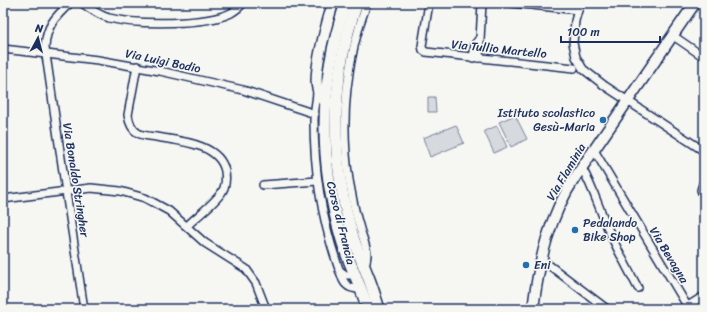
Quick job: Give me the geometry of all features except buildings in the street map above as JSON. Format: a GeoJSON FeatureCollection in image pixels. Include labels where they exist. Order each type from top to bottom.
{"type":"FeatureCollection","features":[{"type":"Feature","properties":{"kind":"main road","name":"Corso di Francia"},"geometry":{"type":"LineString","coordinates":[[346,3],[332,54],[330,128],[327,163],[333,203],[343,242],[368,309]]}},
{"type":"Feature","properties":{"kind":"main road","name":"Corso di Francia"},"geometry":{"type":"LineString","coordinates":[[331,103],[357,3]]}},
{"type":"Feature","properties":{"kind":"main road","name":"Corso di Francia"},"geometry":{"type":"LineString","coordinates":[[330,128],[344,202],[352,234],[379,309]]}},
{"type":"Feature","properties":{"kind":"street","name":"Via Bonaldo Stringher"},"geometry":{"type":"LineString","coordinates":[[70,3],[56,16],[50,26],[46,38],[46,53],[84,309]]}},
{"type":"Feature","properties":{"kind":"street"},"geometry":{"type":"LineString","coordinates":[[82,3],[92,10],[109,18],[138,22],[188,21],[220,16],[232,12],[243,3]]}},
{"type":"Feature","properties":{"kind":"street","name":"Corso di Francia"},"geometry":{"type":"LineString","coordinates":[[333,3],[320,56],[317,78],[314,114],[317,181],[327,230],[339,270],[346,285],[352,288],[361,289]]}},
{"type":"Feature","properties":{"kind":"street","name":"Corso di Francia"},"geometry":{"type":"LineString","coordinates":[[364,267],[367,257],[351,192],[345,134],[347,92],[353,49],[367,3]]}},
{"type":"Feature","properties":{"kind":"street","name":"Via Tullio Martello"},"geometry":{"type":"LineString","coordinates":[[429,3],[422,46],[423,50],[426,52],[574,68]]}},
{"type":"Feature","properties":{"kind":"street"},"geometry":{"type":"LineString","coordinates":[[476,58],[475,44],[479,39],[482,3]]}},
{"type":"Feature","properties":{"kind":"street"},"geometry":{"type":"LineString","coordinates":[[512,3],[579,6],[573,38],[573,48],[578,62],[589,75],[704,151]]}},
{"type":"Feature","properties":{"kind":"street","name":"Via Flaminia"},"geometry":{"type":"LineString","coordinates":[[533,309],[541,259],[550,229],[561,202],[594,150],[695,3]]}},
{"type":"Feature","properties":{"kind":"street"},"geometry":{"type":"LineString","coordinates":[[672,36],[704,57]]}},
{"type":"Feature","properties":{"kind":"street","name":"Via Luigi Bodio"},"geometry":{"type":"LineString","coordinates":[[3,49],[46,53],[137,66],[237,89],[269,98],[314,114]]}},
{"type":"Feature","properties":{"kind":"street"},"geometry":{"type":"LineString","coordinates":[[137,66],[128,115],[134,130],[145,135],[191,144],[203,148],[217,156],[224,168],[226,181],[222,192],[187,226]]}},
{"type":"Feature","properties":{"kind":"street"},"geometry":{"type":"LineString","coordinates":[[317,89],[331,103]]}},
{"type":"Feature","properties":{"kind":"street"},"geometry":{"type":"LineString","coordinates":[[314,114],[322,109],[324,104],[331,103],[347,92]]}},
{"type":"Feature","properties":{"kind":"street"},"geometry":{"type":"LineString","coordinates":[[330,128],[341,128],[345,134]]}},
{"type":"Feature","properties":{"kind":"street","name":"Corso di Francia"},"geometry":{"type":"LineString","coordinates":[[315,151],[330,128]]}},
{"type":"Feature","properties":{"kind":"street","name":"Via Bevagna"},"geometry":{"type":"LineString","coordinates":[[594,150],[686,308]]}},
{"type":"Feature","properties":{"kind":"street"},"geometry":{"type":"LineString","coordinates":[[582,168],[589,181],[605,223],[638,288]]}},
{"type":"Feature","properties":{"kind":"street"},"geometry":{"type":"LineString","coordinates":[[263,185],[317,181]]}},
{"type":"Feature","properties":{"kind":"street"},"geometry":{"type":"LineString","coordinates":[[704,181],[701,190],[704,198]]}},
{"type":"Feature","properties":{"kind":"street"},"geometry":{"type":"LineString","coordinates":[[3,199],[96,188],[112,189],[135,194],[162,206],[205,243],[242,266],[256,283],[266,309]]}},
{"type":"Feature","properties":{"kind":"street"},"geometry":{"type":"LineString","coordinates":[[541,259],[607,309]]}},
{"type":"Feature","properties":{"kind":"street"},"geometry":{"type":"LineString","coordinates":[[339,270],[346,275],[355,275],[361,273],[364,267]]}},
{"type":"Feature","properties":{"kind":"street"},"geometry":{"type":"LineString","coordinates":[[686,308],[704,296]]}},
{"type":"Feature","properties":{"kind":"shaded area"},"geometry":{"type":"Polygon","coordinates":[[[428,97],[435,97],[436,112],[428,112],[428,97]]]}},
{"type":"Feature","properties":{"kind":"shaded area"},"geometry":{"type":"Polygon","coordinates":[[[515,115],[527,139],[511,147],[499,122],[515,115]]]}},
{"type":"Feature","properties":{"kind":"shaded area"},"geometry":{"type":"Polygon","coordinates":[[[456,125],[464,143],[430,157],[423,138],[456,125]]]}},
{"type":"Feature","properties":{"kind":"shaded area"},"geometry":{"type":"Polygon","coordinates":[[[497,126],[507,147],[494,153],[484,131],[497,126]]]}},
{"type":"Feature","properties":{"kind":"place","name":"Istituto scolastico Gesù-Maria"},"geometry":{"type":"Point","coordinates":[603,120]}},
{"type":"Feature","properties":{"kind":"place","name":"Pedalando Bike Shop"},"geometry":{"type":"Point","coordinates":[575,230]}},
{"type":"Feature","properties":{"kind":"place","name":"Eni"},"geometry":{"type":"Point","coordinates":[526,265]}}]}
